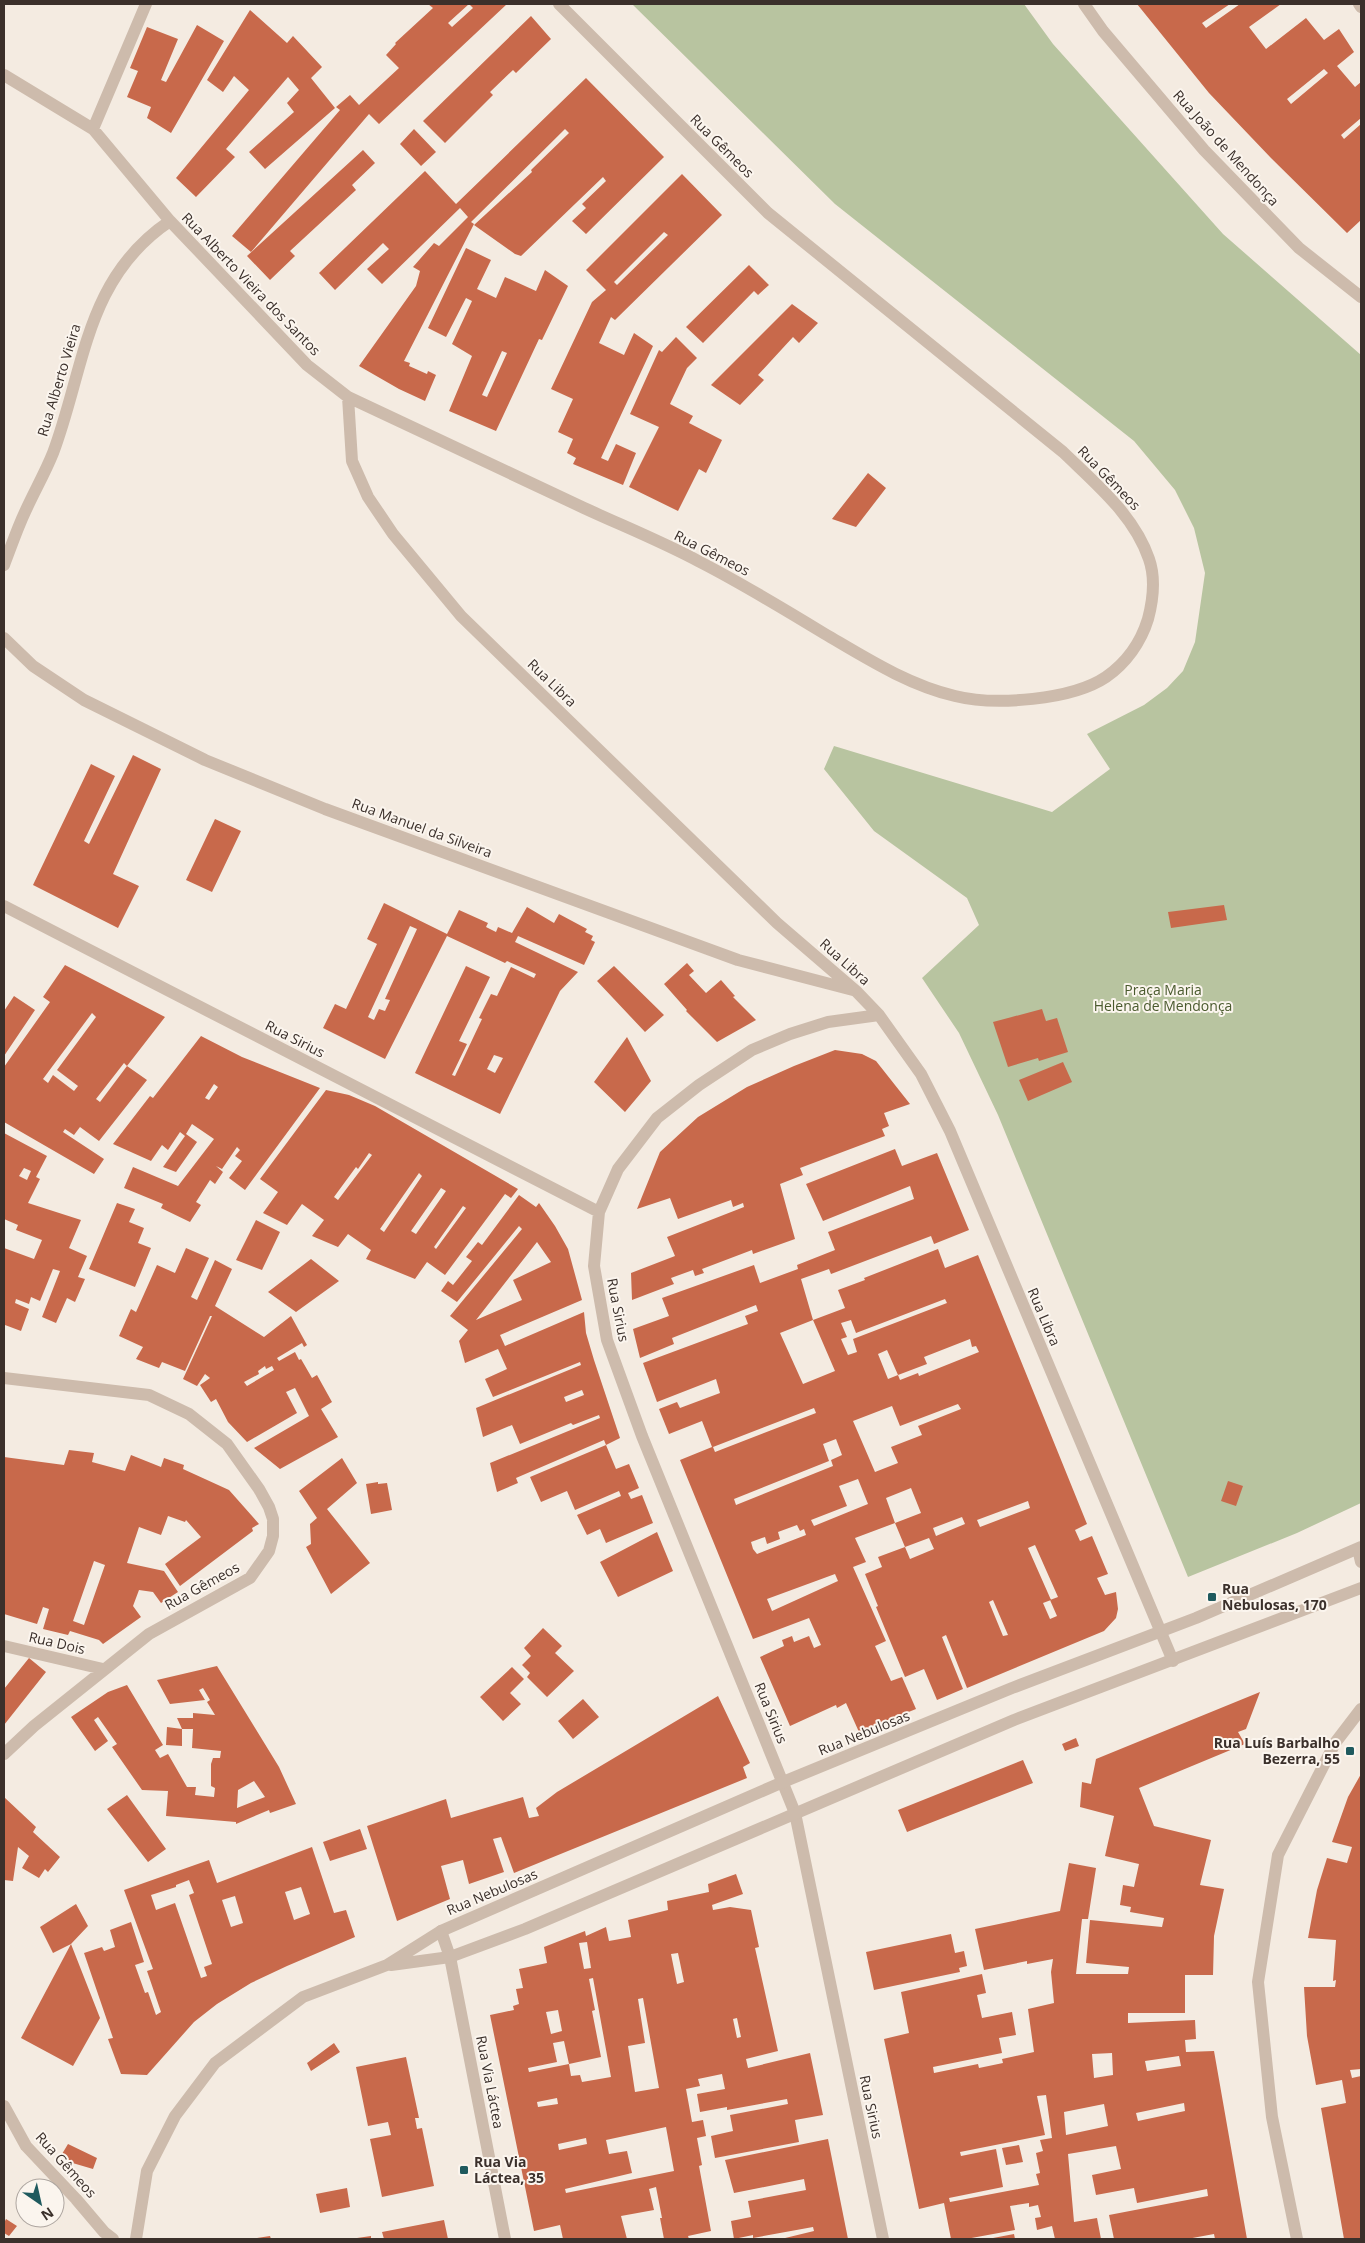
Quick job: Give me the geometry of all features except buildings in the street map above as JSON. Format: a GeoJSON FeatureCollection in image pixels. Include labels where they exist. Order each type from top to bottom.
{"type":"FeatureCollection","features":[{"type":"Feature","properties":{"kind":"street"},"geometry":{"type":"LineString","coordinates":[[93,129],[146,4]]}},
{"type":"Feature","properties":{"kind":"street","name":"Rua Gêmeos"},"geometry":{"type":"LineString","coordinates":[[348,397],[699,561],[874,663],[920,685],[957,697],[1005,701],[1072,692],[1105,678],[1117,668],[1128,658],[1145,628],[1154,598],[1150,561],[1133,525],[1104,491],[1063,452],[768,213],[559,4]]}},
{"type":"Feature","properties":{"kind":"street","name":"Rua João de Mendonça"},"geometry":{"type":"LineString","coordinates":[[1084,4],[1103,31],[1204,150],[1299,248],[1361,297]]}},
{"type":"Feature","properties":{"kind":"street","name":"Rua Alberto Vieira dos Santos"},"geometry":{"type":"LineString","coordinates":[[4,75],[93,129],[170,221],[307,364],[348,397]]}},
{"type":"Feature","properties":{"kind":"street","name":"Rua Alberto Vieira"},"geometry":{"type":"LineString","coordinates":[[4,565],[25,512],[52,454],[92,322],[114,279],[135,251],[149,235],[170,221]]}},
{"type":"Feature","properties":{"kind":"street","name":"Rua Libra"},"geometry":{"type":"LineString","coordinates":[[348,397],[352,461],[368,497],[393,534],[461,616],[777,923],[856,991],[879,1015],[921,1074],[950,1131],[1172,1661]]}},
{"type":"Feature","properties":{"kind":"street","name":"Rua Manuel da Silveira"},"geometry":{"type":"LineString","coordinates":[[4,638],[33,666],[84,700],[205,760],[325,809],[738,960],[856,991]]}},
{"type":"Feature","properties":{"kind":"street","name":"Rua Sirius"},"geometry":{"type":"LineString","coordinates":[[4,906],[599,1212]]}},
{"type":"Feature","properties":{"kind":"street","name":"Rua Sirius"},"geometry":{"type":"LineString","coordinates":[[879,1015],[828,1022],[790,1034],[752,1050],[699,1085],[657,1118],[618,1169],[599,1212],[594,1266],[607,1340],[645,1446],[795,1814],[883,2239]]}},
{"type":"Feature","properties":{"kind":"street","name":"Rua Gêmeos"},"geometry":{"type":"LineString","coordinates":[[4,1378],[149,1395],[168,1402],[189,1414],[226,1444],[259,1489],[269,1507],[273,1520],[273,1536],[269,1551],[250,1578],[149,1634],[102,1669],[4,1754]]}},
{"type":"Feature","properties":{"kind":"street"},"geometry":{"type":"LineString","coordinates":[[1360,1548],[1361,1562]]}},
{"type":"Feature","properties":{"kind":"street","name":"Rua Nebulosas"},"geometry":{"type":"LineString","coordinates":[[136,2239],[146,2171],[176,2116],[215,2063],[303,1997],[388,1965],[441,1931],[783,1782],[1012,1688],[1160,1632],[1360,1548]]}},
{"type":"Feature","properties":{"kind":"street","name":"Rua Nebulosas"},"geometry":{"type":"LineString","coordinates":[[388,1965],[450,1957],[525,1929],[1014,1720],[1361,1588]]}},
{"type":"Feature","properties":{"kind":"street","name":"Rua Dois"},"geometry":{"type":"LineString","coordinates":[[4,1646],[102,1669]]}},
{"type":"Feature","properties":{"kind":"street"},"geometry":{"type":"LineString","coordinates":[[1297,2239],[1272,2117],[1258,1982],[1278,1855],[1334,1743],[1361,1709]]}},
{"type":"Feature","properties":{"kind":"street","name":"Rua Via Láctea"},"geometry":{"type":"LineString","coordinates":[[441,1931],[450,1957],[505,2239]]}},
{"type":"Feature","properties":{"kind":"street","name":"Rua Gêmeos"},"geometry":{"type":"LineString","coordinates":[[4,2106],[26,2146],[104,2232],[113,2239]]}},
{"type":"Feature","properties":{"kind":"green space","name":"Praça Maria Helena de Mendonça"},"geometry":{"type":"Polygon","coordinates":[[[632,4],[1024,4],[1053,44],[1223,234],[1361,355],[1361,1503],[1297,1533],[1188,1577],[998,1115],[959,1033],[922,978],[979,925],[967,898],[874,831],[824,769],[834,746],[1052,812],[1110,769],[1087,734],[1144,705],[1167,688],[1183,671],[1195,642],[1205,573],[1194,528],[1175,490],[1134,441],[835,204],[632,4]]]}},
{"type":"Feature","properties":{"kind":"place","name":"Rua Nebulosas, 170"},"geometry":{"type":"Point","coordinates":[1212,1597]}},
{"type":"Feature","properties":{"kind":"place","name":"Rua Luís Barbalho Bezerra, 55"},"geometry":{"type":"Point","coordinates":[1350,1751]}},
{"type":"Feature","properties":{"kind":"place","name":"Rua Via Láctea, 35"},"geometry":{"type":"Point","coordinates":[464,2170]}}]}
